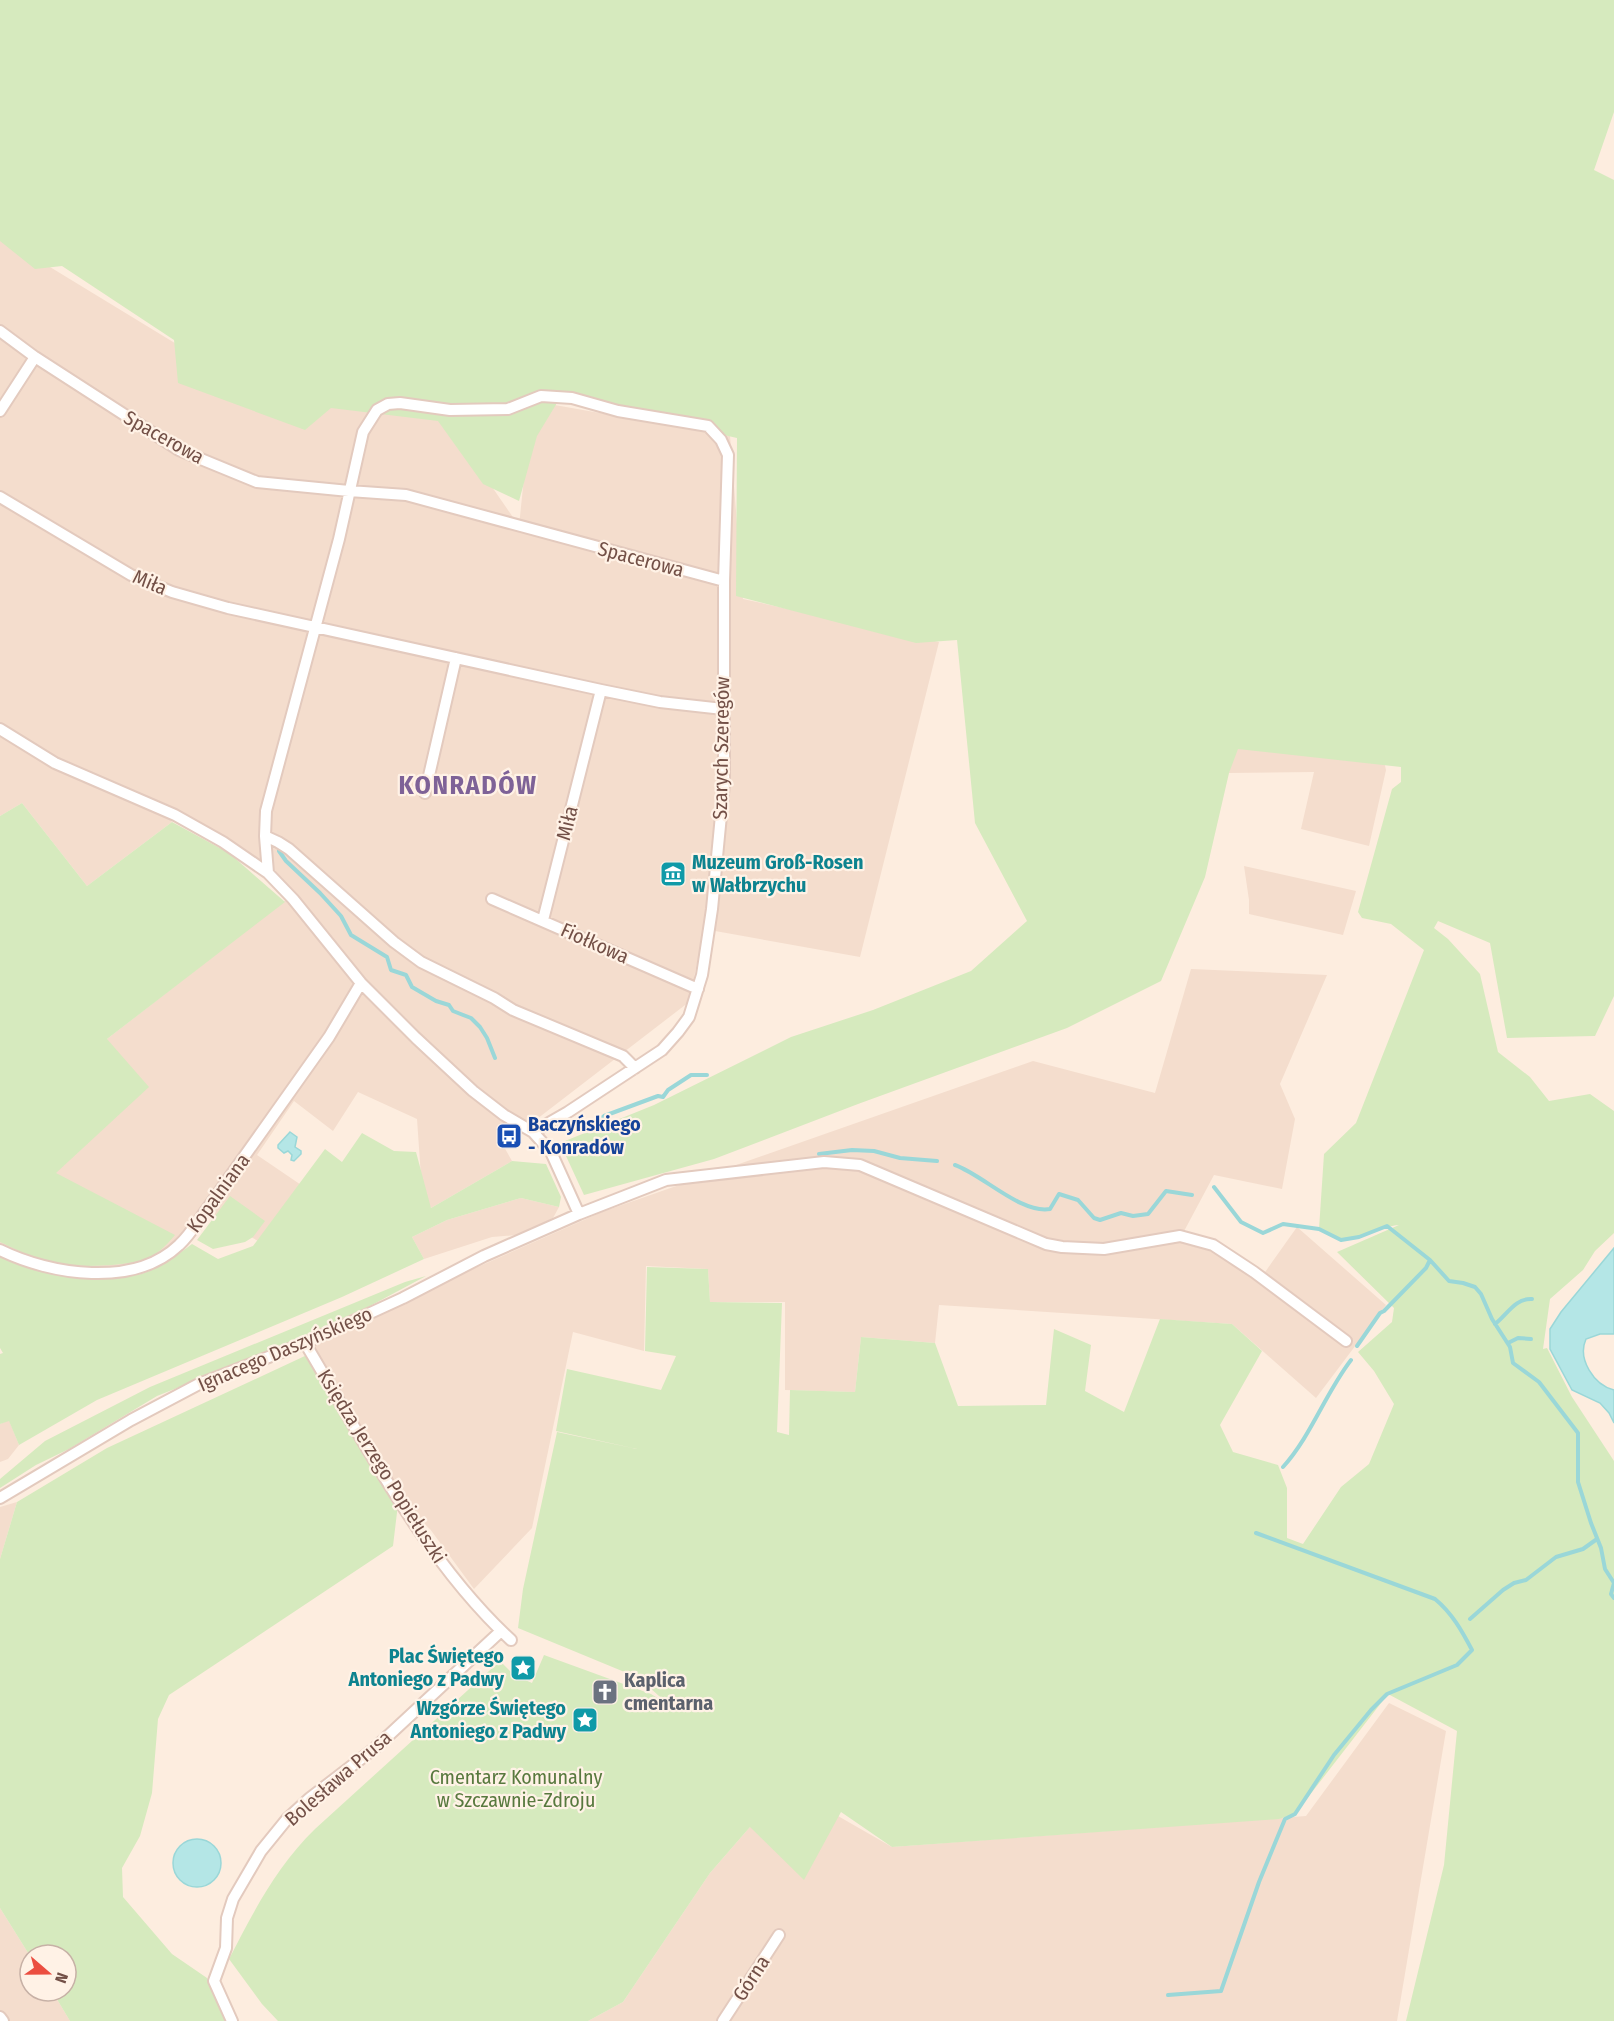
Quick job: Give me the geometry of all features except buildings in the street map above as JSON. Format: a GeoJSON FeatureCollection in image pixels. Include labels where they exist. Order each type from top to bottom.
{"type":"FeatureCollection","features":[{"type":"Feature","properties":{"kind":"street","name":"Spacerowa"},"geometry":{"type":"LineString","coordinates":[[0,332],[179,450],[257,482],[349,492],[406,495],[435,501],[724,581]]}},
{"type":"Feature","properties":{"kind":"street"},"geometry":{"type":"LineString","coordinates":[[0,411],[35,357]]}},
{"type":"Feature","properties":{"kind":"street","name":"Szarych Szeregów"},"geometry":{"type":"LineString","coordinates":[[349,492],[363,432],[377,410],[388,404],[400,403],[450,410],[487,410],[507,409],[541,396],[572,398],[618,411],[708,426],[721,440],[728,455],[724,581],[724,784],[710,919],[698,989],[689,1017],[662,1050],[568,1112],[533,1132]]}},
{"type":"Feature","properties":{"kind":"street"},"geometry":{"type":"LineString","coordinates":[[268,873],[265,836],[266,811],[295,709],[349,492]]}},
{"type":"Feature","properties":{"kind":"street","name":"Miła"},"geometry":{"type":"LineString","coordinates":[[0,497],[131,575],[172,592],[228,608],[601,690],[660,702],[723,709]]}},
{"type":"Feature","properties":{"kind":"street"},"geometry":{"type":"LineString","coordinates":[[425,793],[456,658]]}},
{"type":"Feature","properties":{"kind":"street","name":"Miła"},"geometry":{"type":"LineString","coordinates":[[543,920],[601,690]]}},
{"type":"Feature","properties":{"kind":"street"},"geometry":{"type":"LineString","coordinates":[[0,729],[55,763],[175,815],[223,842],[268,873],[293,899],[361,983],[416,1038],[473,1091],[504,1115],[533,1132],[551,1152],[579,1214]]}},
{"type":"Feature","properties":{"kind":"street"},"geometry":{"type":"LineString","coordinates":[[265,836],[289,849],[394,942],[421,962],[494,998],[513,1010],[623,1056],[634,1068]]}},
{"type":"Feature","properties":{"kind":"street","name":"Fiołkowa"},"geometry":{"type":"LineString","coordinates":[[492,899],[698,989]]}},
{"type":"Feature","properties":{"kind":"street","name":"Kopalniana"},"geometry":{"type":"LineString","coordinates":[[0,1250],[23,1261],[50,1269],[82,1272],[138,1268],[172,1250],[189,1234],[303,1074],[329,1037],[361,983]]}},
{"type":"Feature","properties":{"kind":"street","name":"Ignacego Daszyńskiego"},"geometry":{"type":"LineString","coordinates":[[0,1498],[131,1420],[199,1384],[304,1343],[403,1298],[484,1256],[579,1214],[666,1180],[824,1162],[860,1165],[1046,1244],[1104,1249],[1180,1236],[1213,1245],[1254,1272],[1346,1341]]}},
{"type":"Feature","properties":{"kind":"street","name":"Księdza Jerzego Popiełuszki"},"geometry":{"type":"LineString","coordinates":[[304,1343],[407,1513],[439,1559],[489,1620],[511,1640]]}},
{"type":"Feature","properties":{"kind":"street","name":"Bolesława Prusa"},"geometry":{"type":"LineString","coordinates":[[232,2021],[214,1981],[226,1947],[227,1918],[233,1899],[261,1851],[287,1819],[310,1798],[375,1748],[501,1631]]}},
{"type":"Feature","properties":{"kind":"street","name":"Górna"},"geometry":{"type":"LineString","coordinates":[[723,2021],[779,1935]]}},
{"type":"Feature","properties":{"kind":"street"},"geometry":{"type":"LineString","coordinates":[[0,2017],[3,2021]]}},
{"type":"Feature","properties":{"kind":"shaded area"},"geometry":{"type":"Polygon","coordinates":[[[0,219],[50,267],[247,387],[432,400],[519,526],[532,401],[730,436],[743,599],[939,642],[860,957],[704,929],[689,1002],[503,1145],[512,1161],[431,1208],[422,1191],[417,1119],[358,1092],[333,1131],[294,1101],[257,1155],[310,1191],[265,1245],[206,1211],[182,1238],[143,1266],[44,1273],[0,1254],[0,1147],[107,1039],[287,899],[268,875],[158,808],[172,822],[87,886],[22,803],[0,816],[0,219]]]}},
{"type":"Feature","properties":{"kind":"shaded area"},"geometry":{"type":"Polygon","coordinates":[[[1233,742],[1383,757],[1386,770],[1369,846],[1301,829],[1314,772],[1229,773],[1233,742]]]}},
{"type":"Feature","properties":{"kind":"shaded area"},"geometry":{"type":"Polygon","coordinates":[[[1244,866],[1356,891],[1343,935],[1249,914],[1244,866]]]}},
{"type":"Feature","properties":{"kind":"shaded area"},"geometry":{"type":"Polygon","coordinates":[[[1191,969],[1327,975],[1280,1084],[1295,1119],[1282,1189],[1214,1175],[1182,1235],[1263,1275],[1297,1227],[1386,1305],[1316,1398],[1232,1324],[939,1305],[935,1343],[861,1337],[855,1392],[785,1390],[785,1302],[710,1302],[708,1269],[646,1266],[644,1351],[573,1332],[532,1528],[474,1589],[430,1529],[415,1515],[306,1343],[602,1212],[1033,1061],[1155,1093],[1191,969]]]}},
{"type":"Feature","properties":{"kind":"shaded area"},"geometry":{"type":"Polygon","coordinates":[[[521,1198],[559,1207],[553,1218],[518,1235],[492,1237],[424,1259],[412,1237],[447,1220],[521,1198]]]}},
{"type":"Feature","properties":{"kind":"shaded area"},"geometry":{"type":"Polygon","coordinates":[[[9,1420],[19,1445],[8,1459],[0,1462],[0,1424],[9,1420]]]}},
{"type":"Feature","properties":{"kind":"shaded area"},"geometry":{"type":"Polygon","coordinates":[[[17,1502],[0,1559],[0,1507],[17,1502]]]}},
{"type":"Feature","properties":{"kind":"shaded area"},"geometry":{"type":"Polygon","coordinates":[[[1389,1703],[1446,1731],[1397,2021],[588,2021],[623,2002],[710,1873],[750,1827],[838,1816],[892,1847],[1306,1816],[1389,1703]]]}},
{"type":"Feature","properties":{"kind":"shaded area"},"geometry":{"type":"Polygon","coordinates":[[[0,1908],[22,1943],[18,1943],[18,2003],[59,2003],[70,2021],[0,2021],[0,1908]]]}},
{"type":"Feature","properties":{"kind":"green space","name":"Cmentarz Komunalny w Szczawnie-Zdroju"},"geometry":{"type":"Polygon","coordinates":[[[0,0],[1614,0],[1614,112],[1594,170],[1614,180],[1614,996],[1595,1036],[1507,1038],[1490,943],[1438,921],[1434,928],[1448,939],[1480,974],[1498,1052],[1530,1077],[1549,1101],[1590,1094],[1614,1111],[1614,1233],[1595,1251],[1583,1270],[1550,1299],[1543,1349],[1547,1348],[1572,1397],[1614,1461],[1614,2021],[1406,2021],[1444,1865],[1457,1731],[1388,1694],[1295,1814],[1279,1819],[892,1847],[841,1812],[804,1880],[750,1827],[710,1873],[623,2002],[588,2021],[278,2021],[262,2004],[229,1959],[277,1874],[315,1829],[500,1661],[514,1675],[532,1683],[544,1655],[651,1694],[669,1705],[639,1678],[518,1628],[523,1589],[557,1432],[637,1449],[556,1431],[567,1369],[661,1390],[676,1356],[645,1351],[647,1267],[708,1269],[710,1302],[782,1303],[777,1432],[789,1435],[790,1390],[855,1392],[861,1337],[935,1343],[958,1406],[1046,1405],[1054,1329],[1091,1345],[1085,1391],[1124,1412],[1160,1319],[1232,1324],[1262,1351],[1220,1425],[1233,1452],[1278,1465],[1287,1488],[1287,1538],[1303,1544],[1341,1487],[1369,1464],[1394,1404],[1374,1371],[1358,1352],[1392,1322],[1394,1308],[1337,1252],[1399,1225],[1348,1240],[1336,1239],[1319,1229],[1324,1154],[1356,1123],[1424,950],[1391,924],[1362,918],[1358,912],[1392,789],[1401,782],[1401,767],[1238,749],[1229,773],[1205,877],[1161,981],[1067,1028],[714,1159],[584,1195],[560,1143],[654,1105],[791,1037],[873,1010],[971,971],[1027,921],[975,823],[957,640],[916,643],[736,596],[737,438],[560,398],[537,436],[519,501],[483,484],[438,421],[331,408],[305,430],[178,383],[174,340],[62,266],[35,269],[0,241],[0,0]]]}},
{"type":"Feature","properties":{"kind":"green space"},"geometry":{"type":"Polygon","coordinates":[[[22,803],[87,886],[172,822],[229,853],[285,902],[107,1039],[149,1087],[56,1173],[175,1235],[164,1247],[142,1260],[104,1266],[57,1264],[0,1242],[0,816],[22,803]]]}},
{"type":"Feature","properties":{"kind":"green space"},"geometry":{"type":"Polygon","coordinates":[[[362,1133],[394,1151],[416,1152],[431,1208],[512,1161],[546,1164],[561,1197],[559,1207],[521,1198],[447,1220],[412,1237],[424,1259],[342,1297],[97,1400],[19,1445],[9,1421],[0,1424],[0,1354],[3,1353],[0,1348],[0,1256],[43,1272],[85,1278],[144,1273],[169,1260],[192,1244],[218,1259],[253,1246],[325,1149],[342,1162],[362,1133]]]}},
{"type":"Feature","properties":{"kind":"green space"},"geometry":{"type":"Polygon","coordinates":[[[230,1196],[265,1221],[253,1237],[245,1242],[213,1249],[197,1240],[230,1196]]]}},
{"type":"Feature","properties":{"kind":"green space"},"geometry":{"type":"Polygon","coordinates":[[[426,1276],[370,1306],[260,1355],[157,1396],[0,1488],[0,1479],[45,1441],[150,1387],[405,1282],[426,1276]]]}},
{"type":"Feature","properties":{"kind":"green space"},"geometry":{"type":"Polygon","coordinates":[[[307,1355],[398,1504],[393,1546],[169,1695],[158,1719],[152,1793],[140,1836],[122,1868],[123,1897],[172,1954],[207,1978],[226,2021],[70,2021],[59,2003],[78,2003],[78,1943],[22,1943],[0,1908],[0,1559],[17,1502],[107,1448],[307,1355]]]}},
{"type":"Feature","properties":{"kind":"water"},"geometry":{"type":"Polygon","coordinates":[[[290,1132],[297,1137],[295,1147],[301,1151],[294,1161],[291,1160],[292,1155],[288,1151],[284,1153],[278,1148],[290,1132]]]}},
{"type":"Feature","properties":{"kind":"water"},"geometry":{"type":"Polygon","coordinates":[[[1614,1248],[1614,1334],[1600,1334],[1586,1339],[1584,1355],[1594,1377],[1614,1390],[1614,1423],[1600,1403],[1572,1390],[1550,1349],[1550,1329],[1561,1312],[1614,1248]]]}},
{"type":"Feature","properties":{"kind":"water"},"geometry":{"type":"Polygon","coordinates":[[[192,1839],[202,1839],[214,1846],[221,1858],[221,1868],[214,1880],[202,1887],[192,1887],[177,1876],[173,1868],[173,1858],[184,1843],[192,1839]]]}},
{"type":"Feature","properties":{"kind":"waterway"},"geometry":{"type":"LineString","coordinates":[[279,851],[286,861],[341,916],[351,935],[387,957],[391,970],[406,975],[412,987],[436,1001],[449,1005],[453,1011],[471,1018],[487,1038],[495,1058]]}},
{"type":"Feature","properties":{"kind":"waterway"},"geometry":{"type":"LineString","coordinates":[[585,1130],[604,1116],[658,1096],[663,1097],[668,1090],[691,1075],[707,1075]]}},
{"type":"Feature","properties":{"kind":"waterway"},"geometry":{"type":"LineString","coordinates":[[819,1154],[852,1150],[874,1151],[900,1158],[937,1161]]}},
{"type":"Feature","properties":{"kind":"waterway"},"geometry":{"type":"LineString","coordinates":[[955,1165],[1027,1206],[1050,1209],[1059,1194],[1078,1200],[1094,1218],[1100,1220],[1121,1213],[1133,1216],[1148,1214],[1166,1191],[1192,1195]]}},
{"type":"Feature","properties":{"kind":"waterway"},"geometry":{"type":"LineString","coordinates":[[1214,1187],[1241,1222],[1263,1233],[1283,1224],[1319,1229],[1341,1240],[1359,1237],[1387,1226],[1430,1260],[1449,1281],[1475,1287],[1510,1347],[1513,1363],[1539,1382],[1578,1433],[1578,1482],[1601,1548],[1605,1569],[1614,1583],[1611,1594],[1614,1598]]}},
{"type":"Feature","properties":{"kind":"waterway"},"geometry":{"type":"LineString","coordinates":[[1357,1346],[1380,1313],[1426,1268],[1430,1260]]}},
{"type":"Feature","properties":{"kind":"waterway"},"geometry":{"type":"LineString","coordinates":[[1495,1324],[1516,1304],[1532,1299]]}},
{"type":"Feature","properties":{"kind":"waterway"},"geometry":{"type":"LineString","coordinates":[[1508,1343],[1518,1338],[1531,1339]]}},
{"type":"Feature","properties":{"kind":"waterway"},"geometry":{"type":"LineString","coordinates":[[1283,1467],[1302,1442],[1351,1360]]}},
{"type":"Feature","properties":{"kind":"waterway"},"geometry":{"type":"LineString","coordinates":[[1168,1995],[1221,1991],[1259,1882],[1285,1819],[1295,1814],[1334,1755],[1387,1694],[1457,1665],[1472,1650],[1452,1616],[1435,1599],[1256,1533]]}},
{"type":"Feature","properties":{"kind":"waterway"},"geometry":{"type":"LineString","coordinates":[[1470,1619],[1514,1583],[1526,1580],[1556,1557],[1583,1549],[1597,1539]]}},
{"type":"Feature","properties":{"kind":"place","name":"Muzeum Groß-Rosen w Wałbrzychu"},"geometry":{"type":"Point","coordinates":[673,874]}},
{"type":"Feature","properties":{"kind":"place","name":"Baczyńskiego - Konradów"},"geometry":{"type":"Point","coordinates":[509,1136]}},
{"type":"Feature","properties":{"kind":"place","name":"Plac Świętego Antoniego z Padwy"},"geometry":{"type":"Point","coordinates":[523,1668]}},
{"type":"Feature","properties":{"kind":"place","name":"Kaplica cmentarna"},"geometry":{"type":"Point","coordinates":[605,1692]}},
{"type":"Feature","properties":{"kind":"place","name":"Wzgórze Świętego Antoniego z Padwy"},"geometry":{"type":"Point","coordinates":[585,1720]}},
{"type":"Feature","properties":{"kind":"district","name":"KONRADÓW"},"geometry":{"type":"Point","coordinates":[468,785]}}]}
